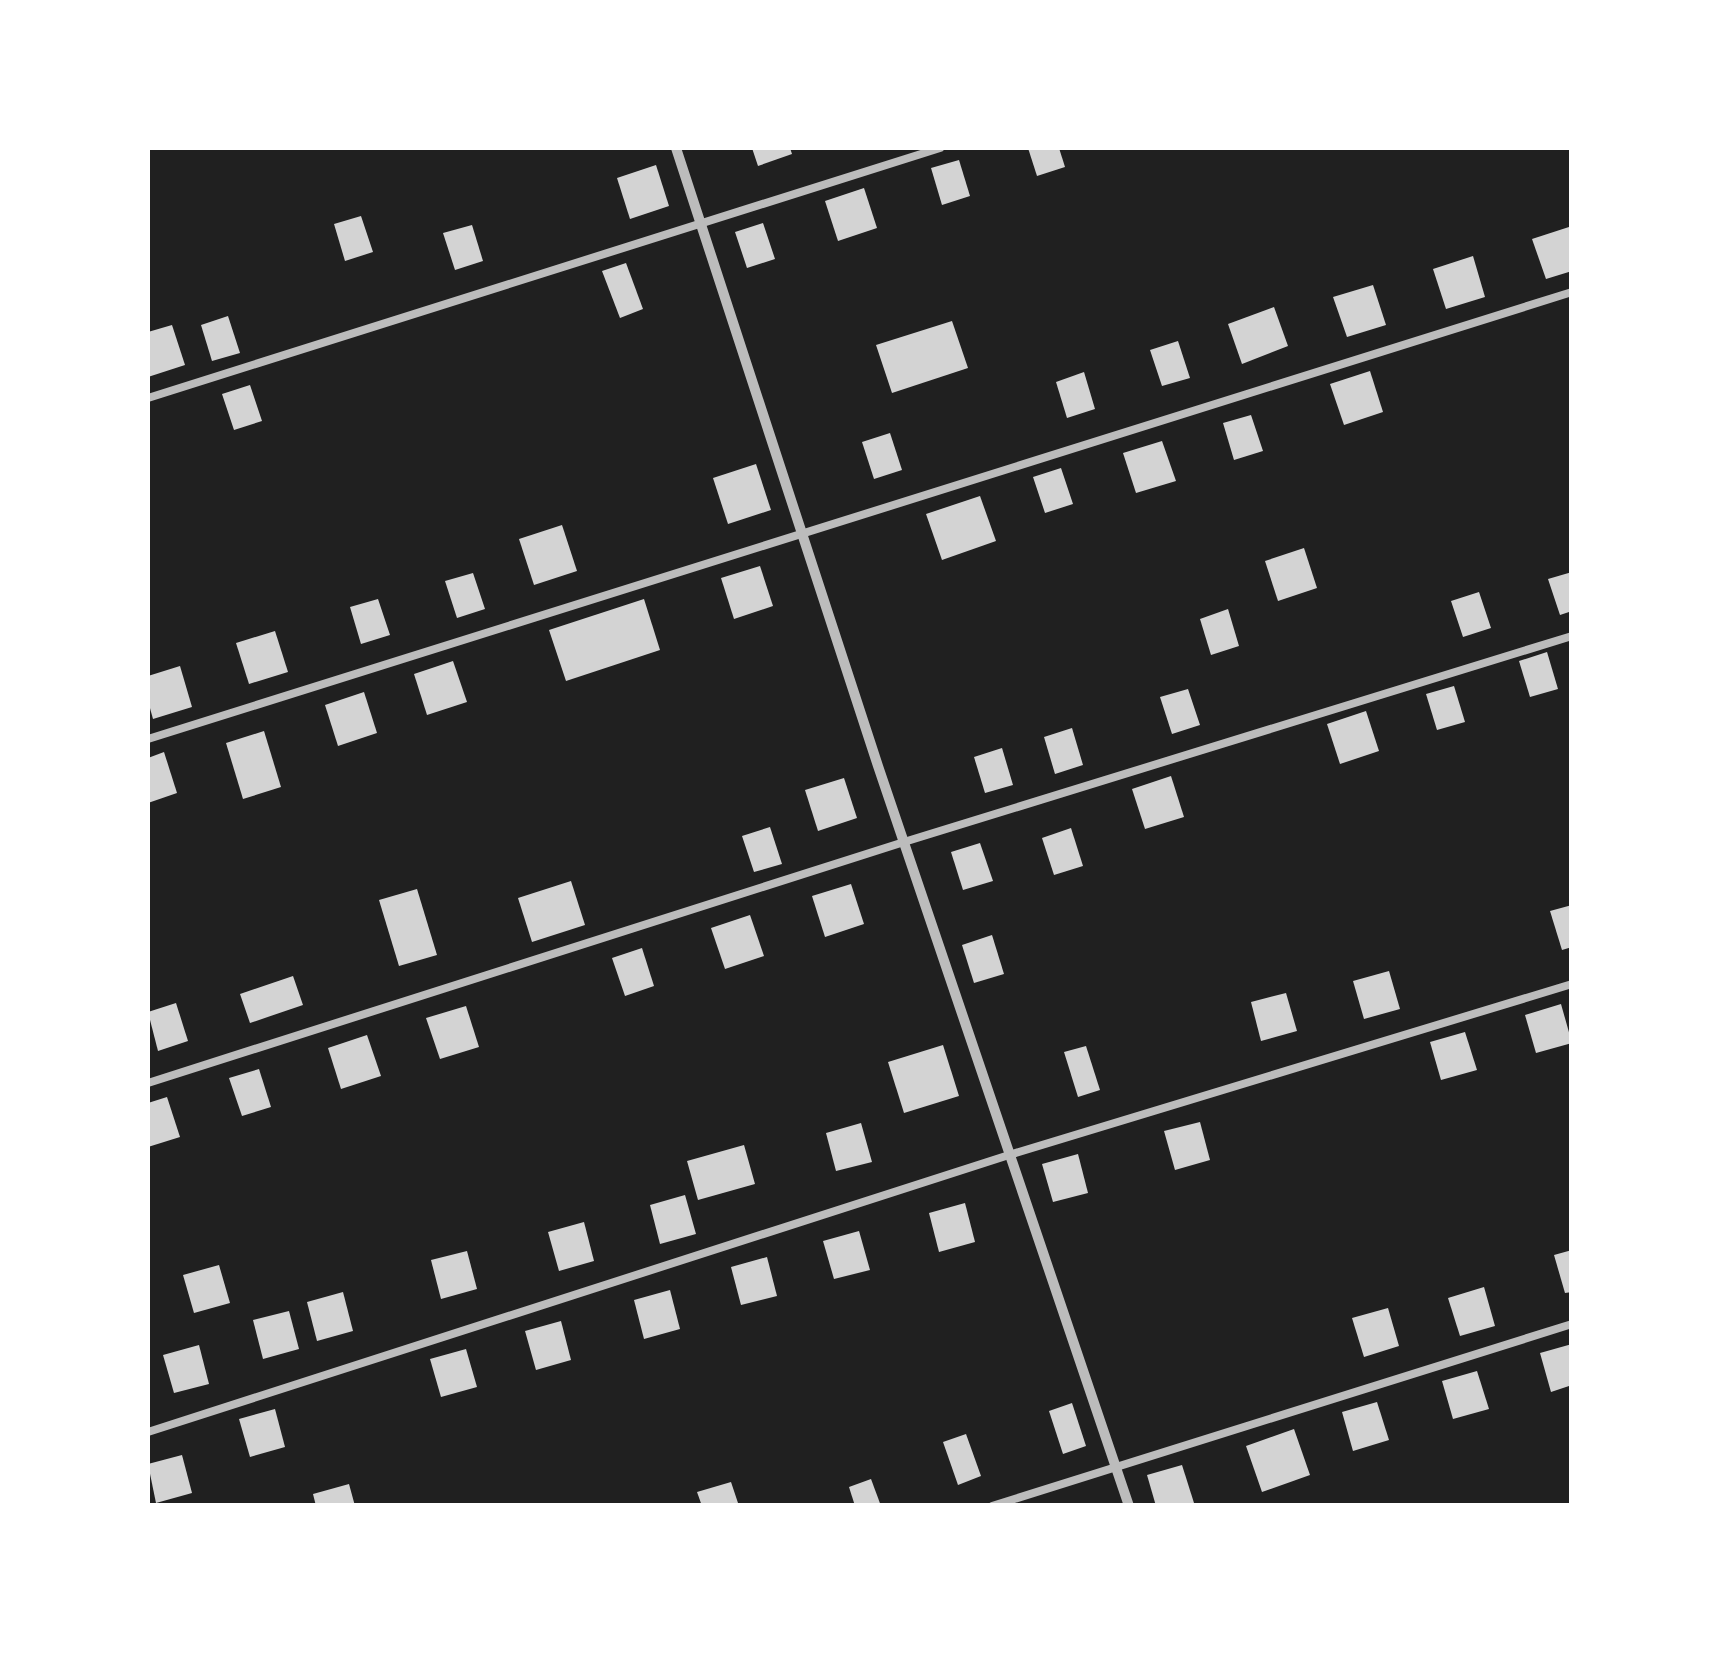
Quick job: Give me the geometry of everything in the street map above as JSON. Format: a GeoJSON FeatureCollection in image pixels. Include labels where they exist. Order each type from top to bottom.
{"type":"FeatureCollection","features":[{"type":"Feature","properties":{"kind":"street"},"geometry":{"type":"LineString","coordinates":[[676,148],[1128,1506]]}},
{"type":"Feature","properties":{"kind":"lane"},"geometry":{"type":"LineString","coordinates":[[148,398],[940,148]]}},
{"type":"Feature","properties":{"kind":"lane"},"geometry":{"type":"LineString","coordinates":[[148,739],[1572,292]]}},
{"type":"Feature","properties":{"kind":"lane"},"geometry":{"type":"LineString","coordinates":[[148,1083],[904,842],[1572,636]]}},
{"type":"Feature","properties":{"kind":"lane"},"geometry":{"type":"LineString","coordinates":[[148,1432],[1009,1154],[1572,984]]}},
{"type":"Feature","properties":{"kind":"lane"},"geometry":{"type":"LineString","coordinates":[[992,1506],[1572,1324]]}},
{"type":"Feature","properties":{"kind":"shaded area"},"geometry":{"type":"Polygon","coordinates":[[[148,148],[1571,148],[1571,1505],[148,1505],[148,148]]]}},
{"type":"Feature","properties":{"kind":"building"},"geometry":{"type":"Polygon","coordinates":[[[752,148],[790,148],[792,154],[758,166],[752,148]]]}},
{"type":"Feature","properties":{"kind":"building"},"geometry":{"type":"Polygon","coordinates":[[[1028,148],[1059,148],[1065,167],[1037,176],[1028,148]]]}},
{"type":"Feature","properties":{"kind":"building"},"geometry":{"type":"Polygon","coordinates":[[[959,160],[970,196],[942,205],[931,168],[959,160]]]}},
{"type":"Feature","properties":{"kind":"building"},"geometry":{"type":"Polygon","coordinates":[[[656,165],[669,206],[630,219],[617,178],[656,165]]]}},
{"type":"Feature","properties":{"kind":"building"},"geometry":{"type":"Polygon","coordinates":[[[864,188],[877,228],[838,241],[825,201],[864,188]]]}},
{"type":"Feature","properties":{"kind":"building"},"geometry":{"type":"Polygon","coordinates":[[[361,216],[373,252],[345,261],[334,224],[361,216]]]}},
{"type":"Feature","properties":{"kind":"building"},"geometry":{"type":"Polygon","coordinates":[[[763,223],[775,259],[747,268],[735,232],[763,223]]]}},
{"type":"Feature","properties":{"kind":"building"},"geometry":{"type":"Polygon","coordinates":[[[472,225],[483,261],[455,270],[443,233],[472,225]]]}},
{"type":"Feature","properties":{"kind":"building"},"geometry":{"type":"Polygon","coordinates":[[[1572,226],[1572,271],[1546,279],[1532,239],[1572,226]]]}},
{"type":"Feature","properties":{"kind":"building"},"geometry":{"type":"Polygon","coordinates":[[[1473,256],[1485,297],[1446,309],[1433,269],[1473,256]]]}},
{"type":"Feature","properties":{"kind":"building"},"geometry":{"type":"Polygon","coordinates":[[[626,263],[643,309],[620,318],[602,271],[626,263]]]}},
{"type":"Feature","properties":{"kind":"building"},"geometry":{"type":"Polygon","coordinates":[[[1373,285],[1386,325],[1347,337],[1333,297],[1373,285]]]}},
{"type":"Feature","properties":{"kind":"building"},"geometry":{"type":"Polygon","coordinates":[[[1274,307],[1288,346],[1242,364],[1228,324],[1274,307]]]}},
{"type":"Feature","properties":{"kind":"building"},"geometry":{"type":"Polygon","coordinates":[[[228,316],[240,353],[212,361],[201,325],[228,316]]]}},
{"type":"Feature","properties":{"kind":"building"},"geometry":{"type":"Polygon","coordinates":[[[952,321],[968,368],[892,393],[876,345],[952,321]]]}},
{"type":"Feature","properties":{"kind":"building"},"geometry":{"type":"Polygon","coordinates":[[[172,325],[185,365],[148,377],[148,332],[172,325]]]}},
{"type":"Feature","properties":{"kind":"building"},"geometry":{"type":"Polygon","coordinates":[[[1178,341],[1190,378],[1162,386],[1150,350],[1178,341]]]}},
{"type":"Feature","properties":{"kind":"building"},"geometry":{"type":"Polygon","coordinates":[[[1370,371],[1383,412],[1344,425],[1330,384],[1370,371]]]}},
{"type":"Feature","properties":{"kind":"building"},"geometry":{"type":"Polygon","coordinates":[[[1084,372],[1095,409],[1067,418],[1056,382],[1084,372]]]}},
{"type":"Feature","properties":{"kind":"building"},"geometry":{"type":"Polygon","coordinates":[[[250,385],[262,421],[234,430],[222,394],[250,385]]]}},
{"type":"Feature","properties":{"kind":"building"},"geometry":{"type":"Polygon","coordinates":[[[1251,415],[1263,451],[1234,460],[1223,423],[1251,415]]]}},
{"type":"Feature","properties":{"kind":"building"},"geometry":{"type":"Polygon","coordinates":[[[890,433],[902,470],[874,479],[862,442],[890,433]]]}},
{"type":"Feature","properties":{"kind":"building"},"geometry":{"type":"Polygon","coordinates":[[[1162,441],[1176,481],[1136,493],[1123,453],[1162,441]]]}},
{"type":"Feature","properties":{"kind":"building"},"geometry":{"type":"Polygon","coordinates":[[[756,464],[771,510],[728,524],[713,478],[756,464]]]}},
{"type":"Feature","properties":{"kind":"building"},"geometry":{"type":"Polygon","coordinates":[[[1061,468],[1073,504],[1045,513],[1033,477],[1061,468]]]}},
{"type":"Feature","properties":{"kind":"building"},"geometry":{"type":"Polygon","coordinates":[[[980,496],[996,541],[942,560],[926,514],[980,496]]]}},
{"type":"Feature","properties":{"kind":"building"},"geometry":{"type":"Polygon","coordinates":[[[562,525],[577,571],[534,585],[519,539],[562,525]]]}},
{"type":"Feature","properties":{"kind":"building"},"geometry":{"type":"Polygon","coordinates":[[[1304,548],[1317,588],[1278,601],[1265,561],[1304,548]]]}},
{"type":"Feature","properties":{"kind":"building"},"geometry":{"type":"Polygon","coordinates":[[[760,566],[773,606],[734,619],[721,578],[760,566]]]}},
{"type":"Feature","properties":{"kind":"building"},"geometry":{"type":"Polygon","coordinates":[[[1572,572],[1572,611],[1560,615],[1548,579],[1572,572]]]}},
{"type":"Feature","properties":{"kind":"building"},"geometry":{"type":"Polygon","coordinates":[[[473,573],[485,609],[457,618],[445,581],[473,573]]]}},
{"type":"Feature","properties":{"kind":"building"},"geometry":{"type":"Polygon","coordinates":[[[1479,592],[1491,628],[1463,637],[1451,601],[1479,592]]]}},
{"type":"Feature","properties":{"kind":"building"},"geometry":{"type":"Polygon","coordinates":[[[378,599],[390,635],[361,644],[350,607],[378,599]]]}},
{"type":"Feature","properties":{"kind":"building"},"geometry":{"type":"Polygon","coordinates":[[[644,599],[660,650],[566,681],[549,630],[644,599]]]}},
{"type":"Feature","properties":{"kind":"building"},"geometry":{"type":"Polygon","coordinates":[[[1228,609],[1239,646],[1211,655],[1200,619],[1228,609]]]}},
{"type":"Feature","properties":{"kind":"building"},"geometry":{"type":"Polygon","coordinates":[[[275,631],[288,672],[249,684],[236,643],[275,631]]]}},
{"type":"Feature","properties":{"kind":"building"},"geometry":{"type":"Polygon","coordinates":[[[1547,652],[1558,689],[1530,697],[1519,661],[1547,652]]]}},
{"type":"Feature","properties":{"kind":"building"},"geometry":{"type":"Polygon","coordinates":[[[453,661],[467,702],[427,715],[414,674],[453,661]]]}},
{"type":"Feature","properties":{"kind":"building"},"geometry":{"type":"Polygon","coordinates":[[[180,666],[192,707],[153,719],[148,676],[180,666]]]}},
{"type":"Feature","properties":{"kind":"building"},"geometry":{"type":"Polygon","coordinates":[[[1454,686],[1465,722],[1437,730],[1426,694],[1454,686]]]}},
{"type":"Feature","properties":{"kind":"building"},"geometry":{"type":"Polygon","coordinates":[[[1188,689],[1200,725],[1172,734],[1160,697],[1188,689]]]}},
{"type":"Feature","properties":{"kind":"building"},"geometry":{"type":"Polygon","coordinates":[[[364,692],[377,733],[338,746],[325,705],[364,692]]]}},
{"type":"Feature","properties":{"kind":"building"},"geometry":{"type":"Polygon","coordinates":[[[1366,711],[1379,751],[1340,764],[1327,724],[1366,711]]]}},
{"type":"Feature","properties":{"kind":"building"},"geometry":{"type":"Polygon","coordinates":[[[1072,728],[1083,765],[1055,774],[1044,737],[1072,728]]]}},
{"type":"Feature","properties":{"kind":"building"},"geometry":{"type":"Polygon","coordinates":[[[264,731],[281,787],[243,799],[226,743],[264,731]]]}},
{"type":"Feature","properties":{"kind":"building"},"geometry":{"type":"Polygon","coordinates":[[[1002,748],[1013,785],[985,793],[974,757],[1002,748]]]}},
{"type":"Feature","properties":{"kind":"building"},"geometry":{"type":"Polygon","coordinates":[[[164,752],[177,793],[148,803],[148,758],[164,752]]]}},
{"type":"Feature","properties":{"kind":"building"},"geometry":{"type":"Polygon","coordinates":[[[1171,776],[1184,817],[1145,829],[1132,789],[1171,776]]]}},
{"type":"Feature","properties":{"kind":"building"},"geometry":{"type":"Polygon","coordinates":[[[844,778],[857,818],[818,831],[805,790],[844,778]]]}},
{"type":"Feature","properties":{"kind":"building"},"geometry":{"type":"Polygon","coordinates":[[[770,827],[782,864],[754,872],[742,836],[770,827]]]}},
{"type":"Feature","properties":{"kind":"building"},"geometry":{"type":"Polygon","coordinates":[[[1071,828],[1083,866],[1054,875],[1042,838],[1071,828]]]}},
{"type":"Feature","properties":{"kind":"building"},"geometry":{"type":"Polygon","coordinates":[[[980,843],[993,881],[963,890],[951,852],[980,843]]]}},
{"type":"Feature","properties":{"kind":"building"},"geometry":{"type":"Polygon","coordinates":[[[571,881],[585,925],[532,942],[518,898],[571,881]]]}},
{"type":"Feature","properties":{"kind":"building"},"geometry":{"type":"Polygon","coordinates":[[[851,884],[864,924],[825,937],[812,896],[851,884]]]}},
{"type":"Feature","properties":{"kind":"building"},"geometry":{"type":"Polygon","coordinates":[[[417,889],[437,955],[399,966],[379,900],[417,889]]]}},
{"type":"Feature","properties":{"kind":"building"},"geometry":{"type":"Polygon","coordinates":[[[1572,905],[1572,947],[1562,950],[1550,911],[1572,905]]]}},
{"type":"Feature","properties":{"kind":"building"},"geometry":{"type":"Polygon","coordinates":[[[750,915],[764,956],[725,969],[711,928],[750,915]]]}},
{"type":"Feature","properties":{"kind":"building"},"geometry":{"type":"Polygon","coordinates":[[[992,935],[1004,974],[974,983],[962,945],[992,935]]]}},
{"type":"Feature","properties":{"kind":"building"},"geometry":{"type":"Polygon","coordinates":[[[642,948],[654,986],[625,996],[612,958],[642,948]]]}},
{"type":"Feature","properties":{"kind":"building"},"geometry":{"type":"Polygon","coordinates":[[[1389,971],[1400,1009],[1364,1019],[1353,981],[1389,971]]]}},
{"type":"Feature","properties":{"kind":"building"},"geometry":{"type":"Polygon","coordinates":[[[293,976],[303,1005],[250,1023],[240,994],[293,976]]]}},
{"type":"Feature","properties":{"kind":"building"},"geometry":{"type":"Polygon","coordinates":[[[1286,993],[1297,1031],[1261,1041],[1251,1002],[1286,993]]]}},
{"type":"Feature","properties":{"kind":"building"},"geometry":{"type":"Polygon","coordinates":[[[176,1003],[188,1041],[158,1051],[148,1012],[176,1003]]]}},
{"type":"Feature","properties":{"kind":"building"},"geometry":{"type":"Polygon","coordinates":[[[1561,1004],[1572,1043],[1536,1053],[1525,1015],[1561,1004]]]}},
{"type":"Feature","properties":{"kind":"building"},"geometry":{"type":"Polygon","coordinates":[[[466,1006],[479,1047],[440,1059],[426,1018],[466,1006]]]}},
{"type":"Feature","properties":{"kind":"building"},"geometry":{"type":"Polygon","coordinates":[[[1465,1032],[1477,1070],[1441,1080],[1430,1042],[1465,1032]]]}},
{"type":"Feature","properties":{"kind":"building"},"geometry":{"type":"Polygon","coordinates":[[[367,1035],[381,1076],[341,1089],[328,1048],[367,1035]]]}},
{"type":"Feature","properties":{"kind":"building"},"geometry":{"type":"Polygon","coordinates":[[[943,1045],[959,1096],[904,1113],[888,1062],[943,1045]]]}},
{"type":"Feature","properties":{"kind":"building"},"geometry":{"type":"Polygon","coordinates":[[[1086,1046],[1100,1090],[1078,1097],[1064,1052],[1086,1046]]]}},
{"type":"Feature","properties":{"kind":"building"},"geometry":{"type":"Polygon","coordinates":[[[259,1069],[271,1107],[242,1116],[229,1078],[259,1069]]]}},
{"type":"Feature","properties":{"kind":"building"},"geometry":{"type":"Polygon","coordinates":[[[167,1097],[180,1137],[148,1147],[148,1103],[167,1097]]]}},
{"type":"Feature","properties":{"kind":"building"},"geometry":{"type":"Polygon","coordinates":[[[1200,1122],[1210,1160],[1175,1170],[1164,1131],[1200,1122]]]}},
{"type":"Feature","properties":{"kind":"building"},"geometry":{"type":"Polygon","coordinates":[[[861,1123],[872,1162],[836,1171],[826,1133],[861,1123]]]}},
{"type":"Feature","properties":{"kind":"building"},"geometry":{"type":"Polygon","coordinates":[[[744,1145],[755,1184],[698,1200],[687,1161],[744,1145]]]}},
{"type":"Feature","properties":{"kind":"building"},"geometry":{"type":"Polygon","coordinates":[[[1078,1154],[1088,1193],[1053,1202],[1042,1164],[1078,1154]]]}},
{"type":"Feature","properties":{"kind":"building"},"geometry":{"type":"Polygon","coordinates":[[[685,1195],[696,1234],[660,1244],[650,1205],[685,1195]]]}},
{"type":"Feature","properties":{"kind":"building"},"geometry":{"type":"Polygon","coordinates":[[[965,1203],[975,1242],[939,1252],[929,1213],[965,1203]]]}},
{"type":"Feature","properties":{"kind":"building"},"geometry":{"type":"Polygon","coordinates":[[[584,1222],[594,1261],[559,1271],[548,1232],[584,1222]]]}},
{"type":"Feature","properties":{"kind":"building"},"geometry":{"type":"Polygon","coordinates":[[[859,1231],[870,1270],[834,1279],[823,1241],[859,1231]]]}},
{"type":"Feature","properties":{"kind":"building"},"geometry":{"type":"Polygon","coordinates":[[[1572,1250],[1572,1292],[1565,1293],[1554,1255],[1572,1250]]]}},
{"type":"Feature","properties":{"kind":"building"},"geometry":{"type":"Polygon","coordinates":[[[467,1251],[477,1289],[441,1299],[431,1260],[467,1251]]]}},
{"type":"Feature","properties":{"kind":"building"},"geometry":{"type":"Polygon","coordinates":[[[767,1257],[777,1296],[741,1305],[731,1267],[767,1257]]]}},
{"type":"Feature","properties":{"kind":"building"},"geometry":{"type":"Polygon","coordinates":[[[219,1265],[230,1303],[194,1313],[183,1275],[219,1265]]]}},
{"type":"Feature","properties":{"kind":"building"},"geometry":{"type":"Polygon","coordinates":[[[1484,1287],[1495,1326],[1460,1336],[1448,1298],[1484,1287]]]}},
{"type":"Feature","properties":{"kind":"building"},"geometry":{"type":"Polygon","coordinates":[[[670,1290],[680,1329],[644,1339],[634,1300],[670,1290]]]}},
{"type":"Feature","properties":{"kind":"building"},"geometry":{"type":"Polygon","coordinates":[[[343,1292],[353,1331],[317,1341],[307,1302],[343,1292]]]}},
{"type":"Feature","properties":{"kind":"building"},"geometry":{"type":"Polygon","coordinates":[[[1388,1308],[1399,1346],[1364,1357],[1352,1318],[1388,1308]]]}},
{"type":"Feature","properties":{"kind":"building"},"geometry":{"type":"Polygon","coordinates":[[[289,1311],[299,1349],[263,1359],[253,1320],[289,1311]]]}},
{"type":"Feature","properties":{"kind":"building"},"geometry":{"type":"Polygon","coordinates":[[[561,1321],[571,1360],[536,1370],[525,1331],[561,1321]]]}},
{"type":"Feature","properties":{"kind":"building"},"geometry":{"type":"Polygon","coordinates":[[[1572,1344],[1572,1385],[1551,1392],[1540,1353],[1572,1344]]]}},
{"type":"Feature","properties":{"kind":"building"},"geometry":{"type":"Polygon","coordinates":[[[199,1345],[209,1384],[174,1393],[163,1355],[199,1345]]]}},
{"type":"Feature","properties":{"kind":"building"},"geometry":{"type":"Polygon","coordinates":[[[466,1349],[477,1387],[441,1397],[430,1359],[466,1349]]]}},
{"type":"Feature","properties":{"kind":"building"},"geometry":{"type":"Polygon","coordinates":[[[1477,1371],[1489,1409],[1453,1419],[1442,1381],[1477,1371]]]}},
{"type":"Feature","properties":{"kind":"building"},"geometry":{"type":"Polygon","coordinates":[[[1377,1402],[1389,1440],[1353,1451],[1342,1412],[1377,1402]]]}},
{"type":"Feature","properties":{"kind":"building"},"geometry":{"type":"Polygon","coordinates":[[[1072,1403],[1086,1446],[1063,1454],[1049,1411],[1072,1403]]]}},
{"type":"Feature","properties":{"kind":"building"},"geometry":{"type":"Polygon","coordinates":[[[275,1409],[285,1447],[250,1457],[239,1419],[275,1409]]]}},
{"type":"Feature","properties":{"kind":"building"},"geometry":{"type":"Polygon","coordinates":[[[1294,1429],[1310,1475],[1262,1492],[1246,1446],[1294,1429]]]}},
{"type":"Feature","properties":{"kind":"building"},"geometry":{"type":"Polygon","coordinates":[[[966,1434],[981,1476],[958,1485],[943,1442],[966,1434]]]}},
{"type":"Feature","properties":{"kind":"building"},"geometry":{"type":"Polygon","coordinates":[[[182,1455],[192,1493],[156,1503],[148,1464],[182,1455]]]}},
{"type":"Feature","properties":{"kind":"building"},"geometry":{"type":"Polygon","coordinates":[[[1182,1465],[1194,1503],[1156,1506],[1147,1475],[1182,1465]]]}},
{"type":"Feature","properties":{"kind":"building"},"geometry":{"type":"Polygon","coordinates":[[[871,1479],[881,1506],[855,1506],[849,1487],[871,1479]]]}},
{"type":"Feature","properties":{"kind":"building"},"geometry":{"type":"Polygon","coordinates":[[[731,1482],[739,1506],[702,1506],[697,1492],[731,1482]]]}},
{"type":"Feature","properties":{"kind":"building"},"geometry":{"type":"Polygon","coordinates":[[[349,1484],[355,1506],[316,1506],[313,1494],[349,1484]]]}}]}
